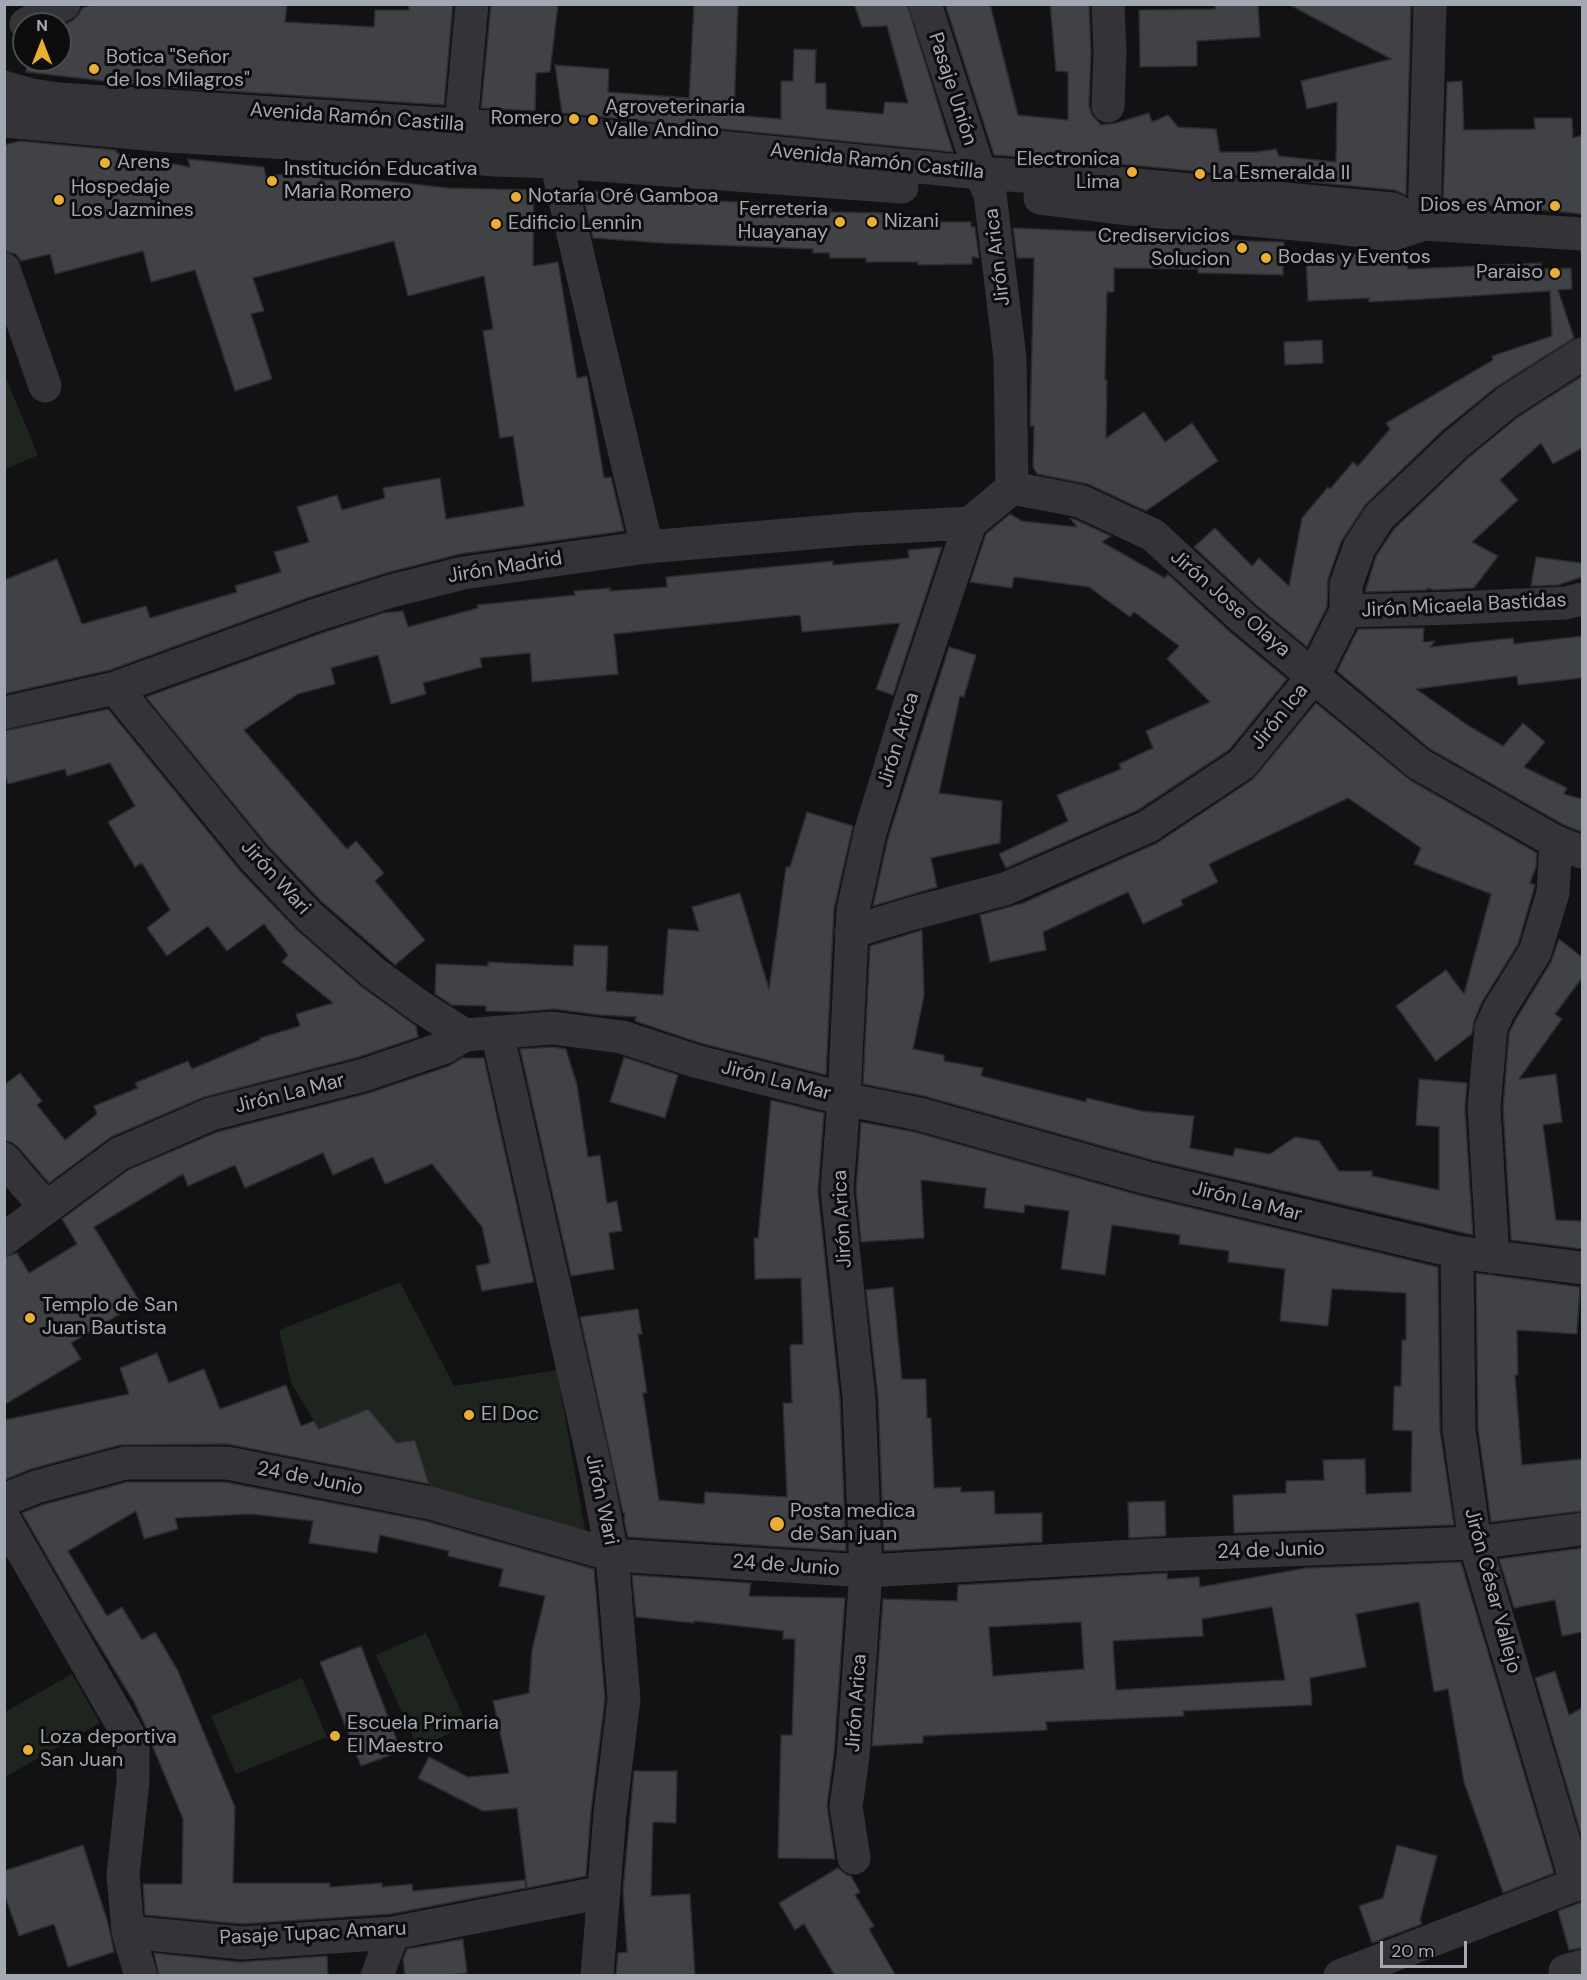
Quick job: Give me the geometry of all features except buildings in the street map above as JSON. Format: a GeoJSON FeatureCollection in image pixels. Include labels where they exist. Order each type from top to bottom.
{"type":"FeatureCollection","features":[{"type":"Feature","properties":{"kind":"street"},"geometry":{"type":"LineString","coordinates":[[49,12],[64,4]]}},
{"type":"Feature","properties":{"kind":"street"},"geometry":{"type":"LineString","coordinates":[[461,124],[472,4]]}},
{"type":"Feature","properties":{"kind":"street","name":"Pasaje Unión"},"geometry":{"type":"LineString","coordinates":[[925,4],[985,183]]}},
{"type":"Feature","properties":{"kind":"street"},"geometry":{"type":"LineString","coordinates":[[1108,4],[1110,52],[1108,106]]}},
{"type":"Feature","properties":{"kind":"street"},"geometry":{"type":"LineString","coordinates":[[1424,224],[1430,4]]}},
{"type":"Feature","properties":{"kind":"street","name":"Avenida Ramón Castilla"},"geometry":{"type":"LineString","coordinates":[[4,87],[32,95],[59,99],[566,132],[1391,235],[1424,224],[1582,234]]}},
{"type":"Feature","properties":{"kind":"street","name":"Avenida Ramón Castilla"},"geometry":{"type":"LineString","coordinates":[[4,121],[495,160],[985,183]]}},
{"type":"Feature","properties":{"kind":"street"},"geometry":{"type":"LineString","coordinates":[[556,162],[647,548]]}},
{"type":"Feature","properties":{"kind":"street","name":"Jirón Arica"},"geometry":{"type":"LineString","coordinates":[[985,183],[1010,358],[1012,489]]}},
{"type":"Feature","properties":{"kind":"street"},"geometry":{"type":"LineString","coordinates":[[4,268],[45,386]]}},
{"type":"Feature","properties":{"kind":"street","name":"Jirón Ica"},"geometry":{"type":"LineString","coordinates":[[851,932],[1005,889],[1147,827],[1242,764],[1313,677],[1346,611],[1346,585],[1359,548],[1379,517],[1456,444],[1507,402],[1582,354]]}},
{"type":"Feature","properties":{"kind":"street"},"geometry":{"type":"LineString","coordinates":[[970,523],[1012,489]]}},
{"type":"Feature","properties":{"kind":"street","name":"Jirón Jose Olaya"},"geometry":{"type":"LineString","coordinates":[[1012,489],[1080,501],[1153,535],[1244,618],[1419,764],[1569,847]]}},
{"type":"Feature","properties":{"kind":"street","name":"Jirón Arica"},"geometry":{"type":"LineString","coordinates":[[854,1858],[846,1807],[854,1756],[866,1571],[859,1398],[837,1190],[844,1099],[851,932],[853,910],[870,833],[970,523]]}},
{"type":"Feature","properties":{"kind":"street","name":"Jirón Madrid"},"geometry":{"type":"LineString","coordinates":[[4,713],[115,688],[240,641],[391,591],[463,573],[647,548],[857,529],[970,523]]}},
{"type":"Feature","properties":{"kind":"street","name":"Jirón Micaela Bastidas"},"geometry":{"type":"LineString","coordinates":[[1346,611],[1565,603],[1582,599]]}},
{"type":"Feature","properties":{"kind":"street","name":"Jirón Wari"},"geometry":{"type":"LineString","coordinates":[[115,688],[255,859],[309,916],[374,972],[422,1008],[481,1034],[597,1476],[612,1555],[624,1699],[610,1813],[597,1976]]}},
{"type":"Feature","properties":{"kind":"street"},"geometry":{"type":"LineString","coordinates":[[1493,1257],[1484,1108],[1491,1028],[1499,1010],[1535,952],[1569,847]]}},
{"type":"Feature","properties":{"kind":"street","name":"Jirón La Mar"},"geometry":{"type":"LineString","coordinates":[[4,1239],[119,1154],[211,1114],[364,1075],[481,1034],[552,1028],[622,1037],[695,1060],[844,1099],[919,1114],[1147,1178],[1457,1252],[1582,1269]]}},
{"type":"Feature","properties":{"kind":"street"},"geometry":{"type":"LineString","coordinates":[[4,1159],[45,1207]]}},
{"type":"Feature","properties":{"kind":"street","name":"Jirón César Vallejo"},"geometry":{"type":"LineString","coordinates":[[1457,1252],[1459,1430],[1475,1543],[1580,1883]]}},
{"type":"Feature","properties":{"kind":"street","name":"24 de Junio"},"geometry":{"type":"LineString","coordinates":[[4,1500],[36,1488],[125,1463],[227,1463],[430,1503],[612,1555],[866,1571],[1152,1555],[1475,1543],[1582,1529]]}},
{"type":"Feature","properties":{"kind":"street"},"geometry":{"type":"LineString","coordinates":[[4,1519],[133,1743],[133,1780],[123,1875],[128,1932],[141,1976]]}},
{"type":"Feature","properties":{"kind":"street"},"geometry":{"type":"LineString","coordinates":[[1340,1976],[1580,1883]]}},
{"type":"Feature","properties":{"kind":"street","name":"Pasaje Tupac Amaru"},"geometry":{"type":"LineString","coordinates":[[128,1932],[242,1942],[393,1933],[604,1892]]}},
{"type":"Feature","properties":{"kind":"street"},"geometry":{"type":"LineString","coordinates":[[377,1976],[393,1933]]}},
{"type":"Feature","properties":{"kind":"shaded area"},"geometry":{"type":"Polygon","coordinates":[[[5,376],[38,455],[4,469],[5,376]]]}},
{"type":"Feature","properties":{"kind":"shaded area","name":"El Doc"},"geometry":{"type":"Polygon","coordinates":[[[400,1282],[454,1386],[557,1370],[586,1536],[432,1492],[415,1440],[397,1443],[368,1409],[319,1429],[291,1383],[279,1330],[400,1282]]]}},
{"type":"Feature","properties":{"kind":"shaded area"},"geometry":{"type":"Polygon","coordinates":[[[426,1633],[467,1725],[418,1748],[376,1655],[426,1633]]]}},
{"type":"Feature","properties":{"kind":"shaded area","name":"Loza deportiva San Juan"},"geometry":{"type":"Polygon","coordinates":[[[72,1674],[100,1723],[5,1777],[5,1712],[72,1674]]]}},
{"type":"Feature","properties":{"kind":"shaded area"},"geometry":{"type":"Polygon","coordinates":[[[302,1678],[327,1737],[236,1774],[211,1716],[302,1678]]]}},
{"type":"Feature","properties":{"kind":"place","name":"Botica \"Señor de los Milagros\""},"geometry":{"type":"Point","coordinates":[94,69]}},
{"type":"Feature","properties":{"kind":"place","name":"Romero"},"geometry":{"type":"Point","coordinates":[574,119]}},
{"type":"Feature","properties":{"kind":"place","name":"Agroveterinaria Valle Andino"},"geometry":{"type":"Point","coordinates":[593,120]}},
{"type":"Feature","properties":{"kind":"place","name":"Arens"},"geometry":{"type":"Point","coordinates":[105,163]}},
{"type":"Feature","properties":{"kind":"place","name":"Electronica Lima"},"geometry":{"type":"Point","coordinates":[1132,172]}},
{"type":"Feature","properties":{"kind":"place","name":"La Esmeralda II"},"geometry":{"type":"Point","coordinates":[1200,174]}},
{"type":"Feature","properties":{"kind":"place","name":"Institución Educativa Maria Romero"},"geometry":{"type":"Point","coordinates":[272,181]}},
{"type":"Feature","properties":{"kind":"place","name":"Notaría Oré Gamboa"},"geometry":{"type":"Point","coordinates":[516,197]}},
{"type":"Feature","properties":{"kind":"place","name":"Hospedaje Los Jazmines"},"geometry":{"type":"Point","coordinates":[59,200]}},
{"type":"Feature","properties":{"kind":"place","name":"Dios es Amor"},"geometry":{"type":"Point","coordinates":[1555,206]}},
{"type":"Feature","properties":{"kind":"place","name":"Ferreteria Huayanay"},"geometry":{"type":"Point","coordinates":[840,222]}},
{"type":"Feature","properties":{"kind":"place","name":"Nizani"},"geometry":{"type":"Point","coordinates":[872,222]}},
{"type":"Feature","properties":{"kind":"place","name":"Edificio Lennin"},"geometry":{"type":"Point","coordinates":[496,224]}},
{"type":"Feature","properties":{"kind":"place","name":"Crediservicios Solucion"},"geometry":{"type":"Point","coordinates":[1242,248]}},
{"type":"Feature","properties":{"kind":"place","name":"Bodas y Eventos"},"geometry":{"type":"Point","coordinates":[1266,258]}},
{"type":"Feature","properties":{"kind":"place","name":"Paraiso"},"geometry":{"type":"Point","coordinates":[1555,273]}},
{"type":"Feature","properties":{"kind":"place","name":"Templo de San Juan Bautista"},"geometry":{"type":"Point","coordinates":[30,1318]}},
{"type":"Feature","properties":{"kind":"place","name":"El Doc"},"geometry":{"type":"Point","coordinates":[469,1415]}},
{"type":"Feature","properties":{"kind":"place","name":"Posta medica de San juan"},"geometry":{"type":"Point","coordinates":[777,1524]}},
{"type":"Feature","properties":{"kind":"place","name":"Escuela Primaria El Maestro"},"geometry":{"type":"Point","coordinates":[335,1736]}},
{"type":"Feature","properties":{"kind":"place","name":"Loza deportiva San Juan"},"geometry":{"type":"Point","coordinates":[28,1750]}}]}
